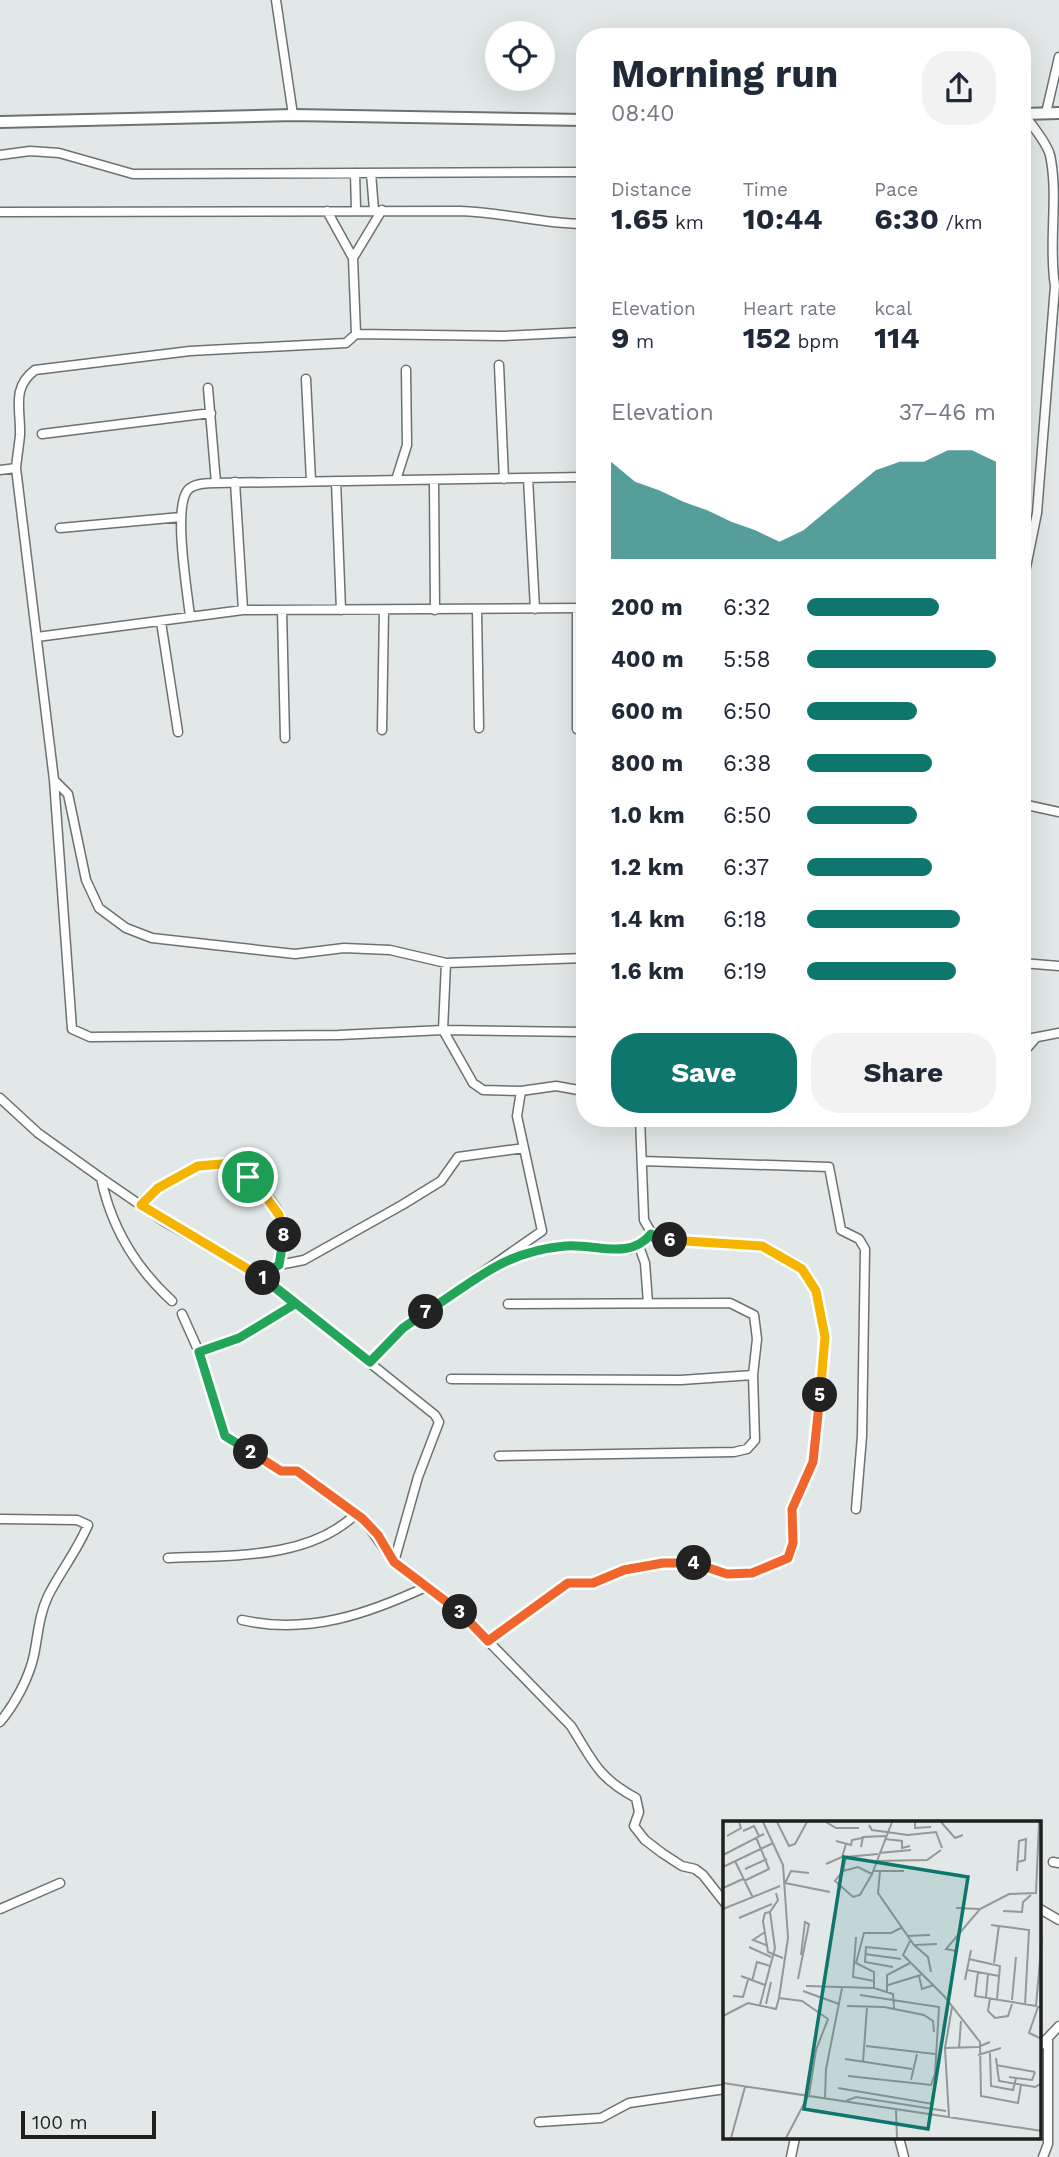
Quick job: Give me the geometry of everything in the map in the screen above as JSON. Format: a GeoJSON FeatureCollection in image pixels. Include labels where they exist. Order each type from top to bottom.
{"type":"FeatureCollection","features":[{"type":"Feature","properties":{"kind":"main road"},"geometry":{"type":"LineString","coordinates":[[1031,114],[1059,113]]}},
{"type":"Feature","properties":{"kind":"main road"},"geometry":{"type":"LineString","coordinates":[[0,122],[293,115],[576,120]]}},
{"type":"Feature","properties":{"kind":"street"},"geometry":{"type":"LineString","coordinates":[[276,0],[293,115]]}},
{"type":"Feature","properties":{"kind":"street"},"geometry":{"type":"LineString","coordinates":[[1046,113],[1059,57]]}},
{"type":"Feature","properties":{"kind":"street"},"geometry":{"type":"LineString","coordinates":[[1031,126],[1050,153],[1054,179],[1052,265],[1055,286],[1037,513],[1031,543]]}},
{"type":"Feature","properties":{"kind":"street"},"geometry":{"type":"LineString","coordinates":[[0,155],[30,151],[60,153],[132,174],[576,172]]}},
{"type":"Feature","properties":{"kind":"street"},"geometry":{"type":"LineString","coordinates":[[355,173],[356,210]]}},
{"type":"Feature","properties":{"kind":"street"},"geometry":{"type":"LineString","coordinates":[[352,258],[378,210],[372,173]]}},
{"type":"Feature","properties":{"kind":"street"},"geometry":{"type":"LineString","coordinates":[[327,211],[352,258],[356,334]]}},
{"type":"Feature","properties":{"kind":"street"},"geometry":{"type":"LineString","coordinates":[[0,212],[500,212],[554,224],[576,225]]}},
{"type":"Feature","properties":{"kind":"street"},"geometry":{"type":"LineString","coordinates":[[576,332],[503,336],[356,334],[346,343],[190,351],[35,370],[24,378],[19,390],[20,434],[16,468],[37,637],[42,701],[54,780],[72,1029],[80,1035],[339,1035],[443,1030],[576,1032]]}},
{"type":"Feature","properties":{"kind":"street"},"geometry":{"type":"LineString","coordinates":[[499,366],[504,479]]}},
{"type":"Feature","properties":{"kind":"street"},"geometry":{"type":"LineString","coordinates":[[396,480],[407,445],[406,370]]}},
{"type":"Feature","properties":{"kind":"street"},"geometry":{"type":"LineString","coordinates":[[306,379],[311,481]]}},
{"type":"Feature","properties":{"kind":"street"},"geometry":{"type":"LineString","coordinates":[[208,388],[216,483]]}},
{"type":"Feature","properties":{"kind":"street"},"geometry":{"type":"LineString","coordinates":[[42,434],[211,414]]}},
{"type":"Feature","properties":{"kind":"street"},"geometry":{"type":"LineString","coordinates":[[0,470],[16,468]]}},
{"type":"Feature","properties":{"kind":"street"},"geometry":{"type":"LineString","coordinates":[[190,617],[181,517],[184,495],[190,488],[235,482],[576,477]]}},
{"type":"Feature","properties":{"kind":"street"},"geometry":{"type":"LineString","coordinates":[[528,478],[535,609]]}},
{"type":"Feature","properties":{"kind":"street"},"geometry":{"type":"LineString","coordinates":[[336,481],[341,610]]}},
{"type":"Feature","properties":{"kind":"street"},"geometry":{"type":"LineString","coordinates":[[433,481],[435,610]]}},
{"type":"Feature","properties":{"kind":"street"},"geometry":{"type":"LineString","coordinates":[[235,482],[243,610]]}},
{"type":"Feature","properties":{"kind":"street"},"geometry":{"type":"LineString","coordinates":[[60,528],[181,517]]}},
{"type":"Feature","properties":{"kind":"street"},"geometry":{"type":"LineString","coordinates":[[37,637],[243,610],[576,608]]}},
{"type":"Feature","properties":{"kind":"street"},"geometry":{"type":"LineString","coordinates":[[282,610],[285,738]]}},
{"type":"Feature","properties":{"kind":"street"},"geometry":{"type":"LineString","coordinates":[[382,730],[384,610]]}},
{"type":"Feature","properties":{"kind":"street"},"geometry":{"type":"LineString","coordinates":[[477,610],[479,728]]}},
{"type":"Feature","properties":{"kind":"street"},"geometry":{"type":"LineString","coordinates":[[161,622],[178,733]]}},
{"type":"Feature","properties":{"kind":"street"},"geometry":{"type":"LineString","coordinates":[[54,780],[68,794],[86,880],[99,908],[126,928],[152,938],[295,954],[344,948],[390,950],[446,963],[526,963],[576,959]]}},
{"type":"Feature","properties":{"kind":"street"},"geometry":{"type":"LineString","coordinates":[[1031,806],[1059,812]]}},
{"type":"Feature","properties":{"kind":"street"},"geometry":{"type":"LineString","coordinates":[[446,963],[443,1030],[472,1083],[484,1090],[521,1091],[556,1086],[576,1090]]}},
{"type":"Feature","properties":{"kind":"street"},"geometry":{"type":"LineString","coordinates":[[1031,964],[1059,966]]}},
{"type":"Feature","properties":{"kind":"street"},"geometry":{"type":"LineString","coordinates":[[1031,1039],[1059,1033]]}},
{"type":"Feature","properties":{"kind":"street"},"geometry":{"type":"LineString","coordinates":[[1031,1044],[1035,1039]]}},
{"type":"Feature","properties":{"kind":"street"},"geometry":{"type":"LineString","coordinates":[[370,1362],[403,1328],[542,1231],[517,1116],[521,1091]]}},
{"type":"Feature","properties":{"kind":"street"},"geometry":{"type":"LineString","coordinates":[[0,1098],[38,1133],[101,1178],[141,1205],[260,1275],[370,1362],[439,1422],[418,1477],[394,1562]]}},
{"type":"Feature","properties":{"kind":"street"},"geometry":{"type":"LineString","coordinates":[[488,1641],[568,1583],[593,1583],[624,1570],[663,1563],[701,1563],[727,1574],[752,1573],[788,1558],[792,1551],[792,1509],[813,1462],[825,1337],[816,1291],[802,1269],[762,1246],[655,1239],[644,1220],[640,1127]]}},
{"type":"Feature","properties":{"kind":"street"},"geometry":{"type":"LineString","coordinates":[[260,1275],[279,1265],[304,1260],[402,1205],[442,1181],[458,1157],[524,1148]]}},
{"type":"Feature","properties":{"kind":"street"},"geometry":{"type":"LineString","coordinates":[[642,1161],[829,1167],[841,1230],[859,1239],[865,1249],[863,1426],[856,1509]]}},
{"type":"Feature","properties":{"kind":"street"},"geometry":{"type":"LineString","coordinates":[[141,1205],[158,1188],[198,1166],[233,1163],[253,1179],[279,1215],[284,1236],[279,1265]]}},
{"type":"Feature","properties":{"kind":"street"},"geometry":{"type":"LineString","coordinates":[[101,1178],[112,1221],[145,1275],[172,1301]]}},
{"type":"Feature","properties":{"kind":"street"},"geometry":{"type":"LineString","coordinates":[[488,1269],[542,1249],[568,1246],[619,1250],[639,1245],[651,1234]]}},
{"type":"Feature","properties":{"kind":"street"},"geometry":{"type":"LineString","coordinates":[[639,1245],[645,1263],[648,1303]]}},
{"type":"Feature","properties":{"kind":"street"},"geometry":{"type":"LineString","coordinates":[[499,1456],[734,1452],[747,1449],[755,1440],[753,1375],[757,1339],[754,1315],[744,1307],[730,1303],[508,1304]]}},
{"type":"Feature","properties":{"kind":"street"},"geometry":{"type":"LineString","coordinates":[[199,1352],[239,1338],[295,1304]]}},
{"type":"Feature","properties":{"kind":"street"},"geometry":{"type":"LineString","coordinates":[[182,1314],[199,1352],[225,1436],[245,1446],[260,1460],[281,1471],[297,1471],[356,1514],[378,1535],[394,1562],[454,1606],[571,1726],[579,1744],[603,1775],[619,1791],[636,1798],[639,1812],[634,1826],[639,1834],[682,1866],[695,1869],[703,1875],[723,1900]]}},
{"type":"Feature","properties":{"kind":"street"},"geometry":{"type":"LineString","coordinates":[[451,1379],[681,1380],[753,1375]]}},
{"type":"Feature","properties":{"kind":"street"},"geometry":{"type":"LineString","coordinates":[[168,1558],[281,1550],[326,1536],[342,1527],[356,1514]]}},
{"type":"Feature","properties":{"kind":"street"},"geometry":{"type":"LineString","coordinates":[[0,1723],[25,1680],[48,1597],[72,1559],[88,1525],[77,1520],[1,1519]]}},
{"type":"Feature","properties":{"kind":"street"},"geometry":{"type":"LineString","coordinates":[[242,1620],[272,1626],[327,1623],[428,1586]]}},
{"type":"Feature","properties":{"kind":"street"},"geometry":{"type":"LineString","coordinates":[[0,1909],[60,1883]]}},
{"type":"Feature","properties":{"kind":"street"},"geometry":{"type":"LineString","coordinates":[[1042,1910],[1059,1920]]}},
{"type":"Feature","properties":{"kind":"street"},"geometry":{"type":"LineString","coordinates":[[1042,2044],[1059,2026]]}},
{"type":"Feature","properties":{"kind":"street"},"geometry":{"type":"LineString","coordinates":[[1043,2157],[1048,2144],[1048,2038]]}},
{"type":"Feature","properties":{"kind":"street"},"geometry":{"type":"LineString","coordinates":[[539,2122],[601,2118],[629,2103],[723,2089]]}},
{"type":"Feature","properties":{"kind":"street"},"geometry":{"type":"LineString","coordinates":[[900,2140],[904,2157]]}},
{"type":"Feature","properties":{"kind":"route"},"geometry":{"type":"LineString","coordinates":[[233,1163],[248,1177],[261,1188],[276,1209],[284,1229],[279,1265],[260,1275],[370,1362],[403,1328],[488,1269],[542,1249],[568,1246],[630,1249],[645,1241],[651,1234],[655,1239],[762,1246],[802,1269],[816,1291],[825,1337],[813,1462],[803,1488],[793,1504],[793,1543],[788,1558],[752,1573],[727,1574],[701,1563],[663,1563],[624,1570],[593,1583],[568,1583],[488,1641],[454,1606],[394,1562],[378,1535],[363,1519],[336,1502],[297,1471],[281,1471],[260,1460],[245,1446],[225,1436],[199,1352],[221,1342],[239,1338],[295,1304],[251,1269],[165,1222],[141,1205],[158,1188],[198,1166],[233,1163]]}}]}
